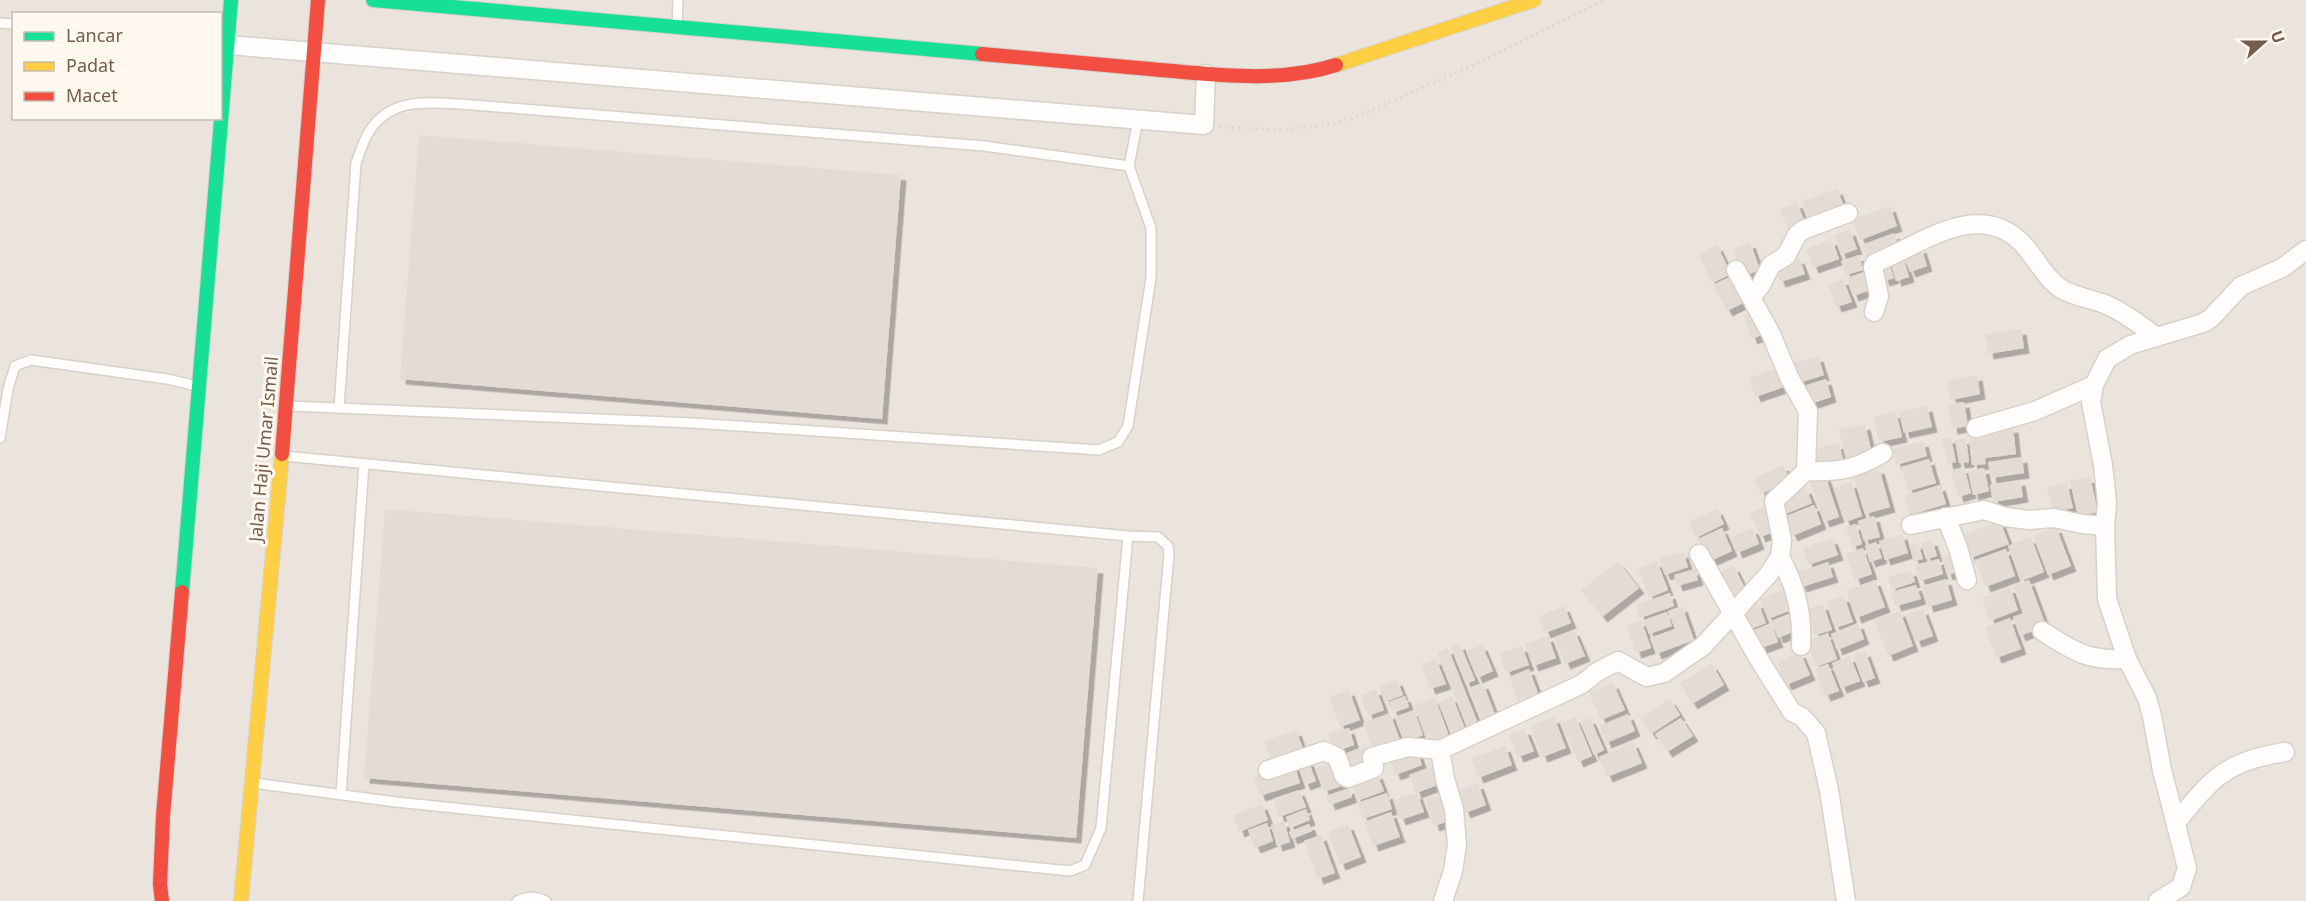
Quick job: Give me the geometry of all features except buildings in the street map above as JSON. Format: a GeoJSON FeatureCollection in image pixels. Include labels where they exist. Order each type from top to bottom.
{"type":"FeatureCollection","features":[{"type":"Feature","properties":{"kind":"main road"},"geometry":{"type":"LineString","coordinates":[[222,71],[231,0]]}},
{"type":"Feature","properties":{"kind":"main road","name":"Jalan Haji Umar Ismail"},"geometry":{"type":"LineString","coordinates":[[241,901],[282,456],[318,0]]}},
{"type":"Feature","properties":{"kind":"main road"},"geometry":{"type":"LineString","coordinates":[[373,0],[554,12],[677,27],[1206,74],[1288,76],[1315,72],[1534,0]]}},
{"type":"Feature","properties":{"kind":"main road"},"geometry":{"type":"LineString","coordinates":[[162,901],[160,884],[163,816],[218,120]]}},
{"type":"Feature","properties":{"kind":"street"},"geometry":{"type":"LineString","coordinates":[[224,44],[1204,125],[1206,74]]}},
{"type":"Feature","properties":{"kind":"street"},"geometry":{"type":"LineString","coordinates":[[1751,297],[1761,285],[1771,266],[1786,256],[1797,235],[1803,230],[1848,213]]}},
{"type":"Feature","properties":{"kind":"street"},"geometry":{"type":"LineString","coordinates":[[1874,312],[1879,296],[1873,267],[1875,263],[1947,229],[1983,223],[2011,233],[2023,244],[2042,270],[2063,290],[2123,313],[2156,337]]}},
{"type":"Feature","properties":{"kind":"street"},"geometry":{"type":"LineString","coordinates":[[2158,901],[2181,887],[2187,868],[2162,770],[2147,698],[2127,659],[2107,599],[2105,526],[2107,503],[2103,465],[2091,402],[2094,385],[2107,359],[2119,350],[2194,327],[2211,318],[2241,286],[2282,268],[2306,250]]}},
{"type":"Feature","properties":{"kind":"street"},"geometry":{"type":"LineString","coordinates":[[1736,270],[1771,334],[1789,377],[1808,411],[1806,471],[1774,501],[1782,531],[1780,557],[1800,607],[1801,646]]}},
{"type":"Feature","properties":{"kind":"street"},"geometry":{"type":"LineString","coordinates":[[1977,428],[2035,411],[2094,385]]}},
{"type":"Feature","properties":{"kind":"street"},"geometry":{"type":"LineString","coordinates":[[1806,471],[1834,472],[1849,469],[1883,453]]}},
{"type":"Feature","properties":{"kind":"street"},"geometry":{"type":"LineString","coordinates":[[1911,525],[1984,510],[2018,519],[2054,518],[2105,526]]}},
{"type":"Feature","properties":{"kind":"street"},"geometry":{"type":"LineString","coordinates":[[1946,517],[1967,580]]}},
{"type":"Feature","properties":{"kind":"street"},"geometry":{"type":"LineString","coordinates":[[1699,554],[1792,712],[1802,717],[1816,733],[1829,790],[1846,901]]}},
{"type":"Feature","properties":{"kind":"street"},"geometry":{"type":"LineString","coordinates":[[1269,770],[1324,751],[1337,757],[1344,776],[1348,778],[1374,768],[1372,757],[1398,749],[1408,747],[1440,750],[1582,684],[1597,672],[1618,661],[1647,677],[1664,673],[1703,646],[1768,575],[1780,557]]}},
{"type":"Feature","properties":{"kind":"street"},"geometry":{"type":"LineString","coordinates":[[1768,575],[1792,584]]}},
{"type":"Feature","properties":{"kind":"street"},"geometry":{"type":"LineString","coordinates":[[2042,631],[2072,651],[2087,657],[2108,660],[2127,659]]}},
{"type":"Feature","properties":{"kind":"street"},"geometry":{"type":"LineString","coordinates":[[1440,750],[1445,779],[1454,809],[1457,845],[1453,871],[1443,901]]}},
{"type":"Feature","properties":{"kind":"street"},"geometry":{"type":"LineString","coordinates":[[2176,823],[2205,788],[2220,774],[2254,757],[2285,752]]}},
{"type":"Feature","properties":{"kind":"lane"},"geometry":{"type":"LineString","coordinates":[[677,27],[678,0]]}},
{"type":"Feature","properties":{"kind":"lane"},"geometry":{"type":"LineString","coordinates":[[339,408],[356,163],[369,132],[385,113],[403,104],[426,102],[460,104],[984,146],[1129,166]]}},
{"type":"Feature","properties":{"kind":"lane"},"geometry":{"type":"LineString","coordinates":[[286,406],[693,423],[1099,450],[1118,442],[1128,426],[1151,278],[1151,228],[1129,166],[1138,120]]}},
{"type":"Feature","properties":{"kind":"lane"},"geometry":{"type":"LineString","coordinates":[[0,438],[15,366],[31,360],[167,379],[199,386]]}},
{"type":"Feature","properties":{"kind":"lane"},"geometry":{"type":"LineString","coordinates":[[282,456],[1158,537],[1168,546],[1169,554],[1138,901]]}},
{"type":"Feature","properties":{"kind":"lane"},"geometry":{"type":"LineString","coordinates":[[341,794],[364,464]]}},
{"type":"Feature","properties":{"kind":"lane"},"geometry":{"type":"LineString","coordinates":[[253,783],[396,802],[1070,871],[1085,865],[1101,828],[1128,536]]}},
{"type":"Feature","properties":{"kind":"lane"},"geometry":{"type":"LineString","coordinates":[[517,901],[538,897],[546,901]]}},
{"type":"Feature","properties":{"kind":"path"},"geometry":{"type":"LineString","coordinates":[[1204,125],[1279,130],[1326,125],[1351,119],[1476,64],[1605,0]]}},
{"type":"Feature","properties":{"kind":"shaded area"},"geometry":{"type":"Polygon","coordinates":[[[0,0],[2306,0],[2306,901],[0,901],[0,0]]]}},
{"type":"Feature","properties":{"kind":"traffic: fast"},"geometry":{"type":"LineString","coordinates":[[222,109],[231,0]]}},
{"type":"Feature","properties":{"kind":"traffic: fast"},"geometry":{"type":"LineString","coordinates":[[373,0],[982,54]]}},
{"type":"Feature","properties":{"kind":"traffic: fast"},"geometry":{"type":"LineString","coordinates":[[182,592],[221,120]]}},
{"type":"Feature","properties":{"kind":"traffic: slow"},"geometry":{"type":"LineString","coordinates":[[1336,65],[1534,0]]}},
{"type":"Feature","properties":{"kind":"traffic: slow"},"geometry":{"type":"LineString","coordinates":[[241,901],[282,454]]}},
{"type":"Feature","properties":{"kind":"traffic: jam"},"geometry":{"type":"LineString","coordinates":[[282,454],[318,0]]}},
{"type":"Feature","properties":{"kind":"traffic: jam"},"geometry":{"type":"LineString","coordinates":[[982,54],[1244,76],[1291,74],[1336,65]]}},
{"type":"Feature","properties":{"kind":"traffic: jam"},"geometry":{"type":"LineString","coordinates":[[162,901],[160,884],[163,816],[182,592]]}}]}
